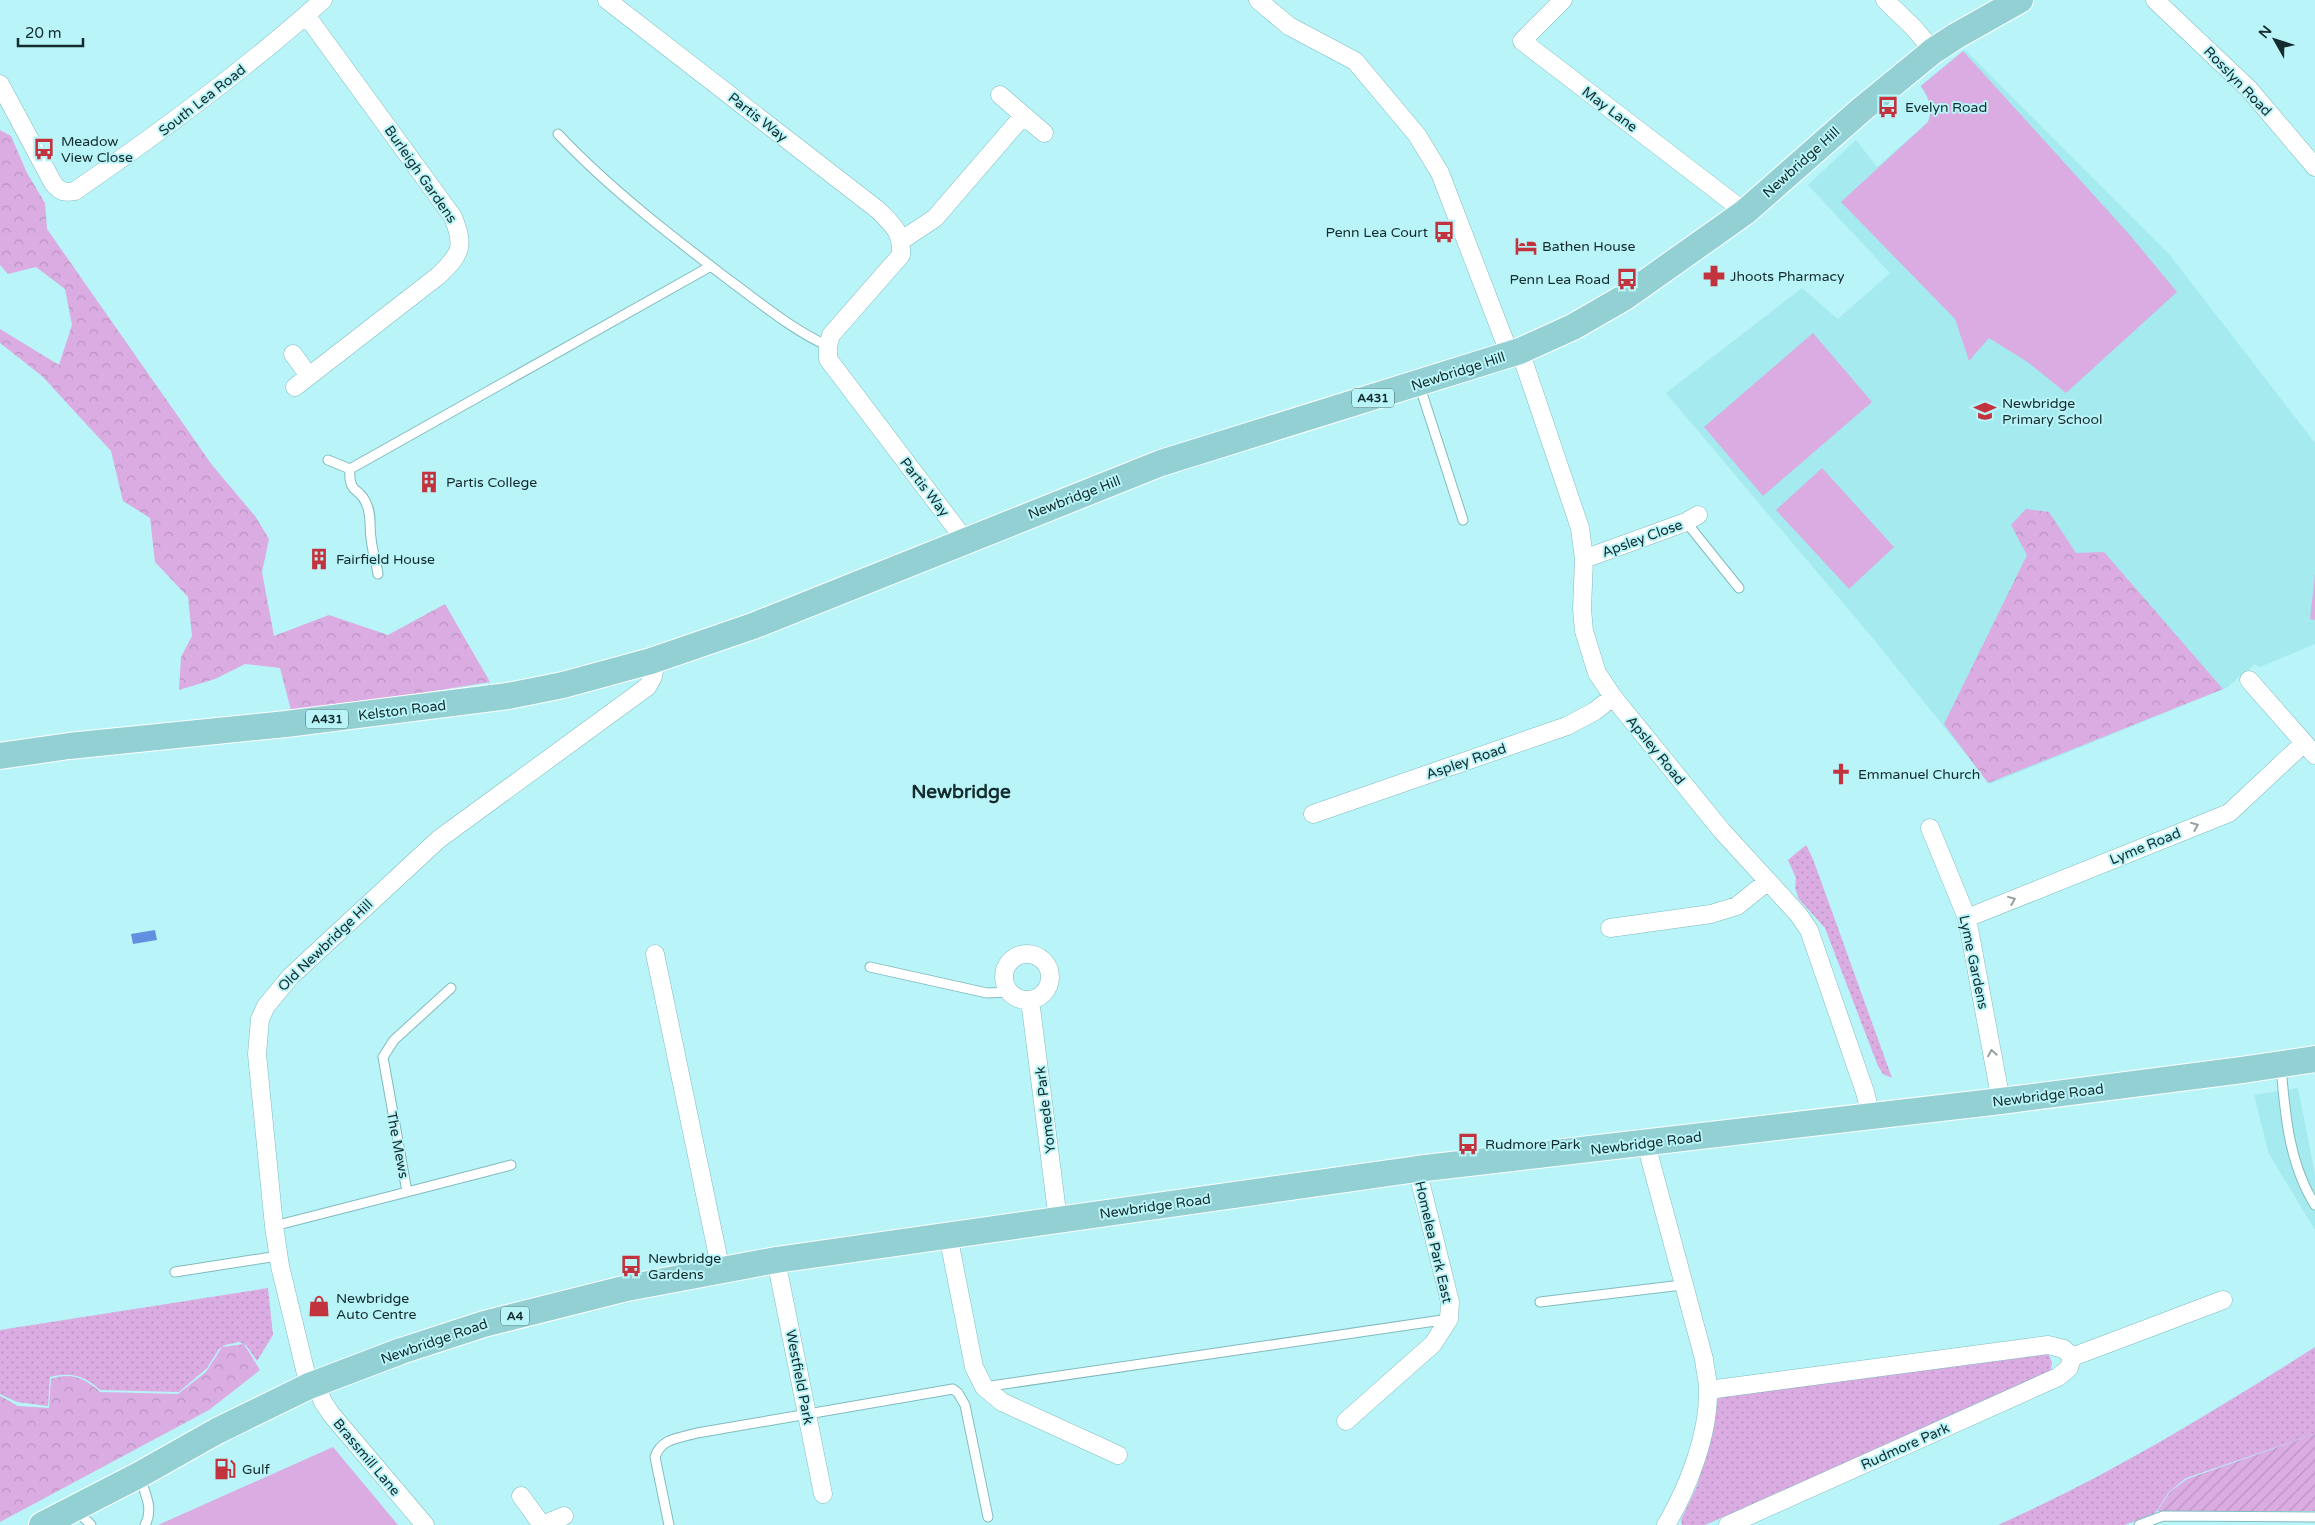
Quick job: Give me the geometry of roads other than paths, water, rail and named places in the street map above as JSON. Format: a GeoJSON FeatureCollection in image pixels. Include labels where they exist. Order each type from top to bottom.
{"type":"FeatureCollection","features":[{"type":"Feature","properties":{"kind":"main road","name":"Newbridge Hill"},"geometry":{"type":"LineString","coordinates":[[651,661],[753,626],[1161,462],[1515,353],[1573,327],[1625,297],[1745,212],[1847,122],[1933,51],[2020,0]]}},
{"type":"Feature","properties":{"kind":"main road","name":"Kelston Road"},"geometry":{"type":"LineString","coordinates":[[0,756],[69,746],[286,724],[508,696],[563,685],[651,661]]}},
{"type":"Feature","properties":{"kind":"main road","name":"Newbridge Road"},"geometry":{"type":"LineString","coordinates":[[42,1525],[83,1517],[139,1475],[217,1430],[312,1385],[401,1351],[484,1324],[628,1288],[776,1260],[1418,1169],[1646,1144],[2001,1101],[2315,1059]]}},
{"type":"Feature","properties":{"kind":"street","name":"South Lea Road"},"geometry":{"type":"LineString","coordinates":[[0,84],[53,183],[58,189],[66,193],[75,191],[158,134],[226,83],[323,0]]}},
{"type":"Feature","properties":{"kind":"street","name":"Partis Way"},"geometry":{"type":"LineString","coordinates":[[607,0],[878,210],[895,226],[902,240]]}},
{"type":"Feature","properties":{"kind":"street"},"geometry":{"type":"LineString","coordinates":[[1258,0],[1289,26],[1355,61],[1417,135],[1440,173],[1515,353]]}},
{"type":"Feature","properties":{"kind":"street","name":"May Lane"},"geometry":{"type":"LineString","coordinates":[[1563,0],[1522,41],[1745,212]]}},
{"type":"Feature","properties":{"kind":"street"},"geometry":{"type":"LineString","coordinates":[[1885,0],[1914,28],[1933,51]]}},
{"type":"Feature","properties":{"kind":"street","name":"Rosslyn Road"},"geometry":{"type":"LineString","coordinates":[[2155,0],[2249,89],[2315,167]]}},
{"type":"Feature","properties":{"kind":"street","name":"Burleigh Gardens"},"geometry":{"type":"LineString","coordinates":[[293,354],[302,381],[438,276],[452,263],[461,250],[461,237],[453,217],[306,15]]}},
{"type":"Feature","properties":{"kind":"street"},"geometry":{"type":"LineString","coordinates":[[1000,96],[1044,133]]}},
{"type":"Feature","properties":{"kind":"street"},"geometry":{"type":"LineString","coordinates":[[828,346],[831,335],[901,255],[902,240],[935,218],[1023,116]]}},
{"type":"Feature","properties":{"kind":"street","name":"Partis Way"},"geometry":{"type":"LineString","coordinates":[[828,346],[828,359],[835,371],[965,540]]}},
{"type":"Feature","properties":{"kind":"street","name":"Apsley Road"},"geometry":{"type":"LineString","coordinates":[[1515,353],[1580,528],[1584,559],[1582,609],[1584,632],[1597,673],[1613,697],[1722,831],[1768,881],[1809,930],[1865,1092],[1871,1116]]}},
{"type":"Feature","properties":{"kind":"street","name":"Apsley Close"},"geometry":{"type":"LineString","coordinates":[[1584,559],[1692,519]]}},
{"type":"Feature","properties":{"kind":"street","name":"Old Newbridge Hill"},"geometry":{"type":"LineString","coordinates":[[312,1385],[278,1256],[274,1226],[257,1054],[260,1019],[266,1006],[291,976],[439,839],[647,687],[655,670],[651,661]]}},
{"type":"Feature","properties":{"kind":"street"},"geometry":{"type":"LineString","coordinates":[[2249,680],[2310,749]]}},
{"type":"Feature","properties":{"kind":"street","name":"Aspley Road"},"geometry":{"type":"LineString","coordinates":[[1313,814],[1567,726],[1595,711],[1613,697]]}},
{"type":"Feature","properties":{"kind":"street","name":"Lyme Road"},"geometry":{"type":"LineString","coordinates":[[1967,918],[2228,813],[2310,749]]}},
{"type":"Feature","properties":{"kind":"street","name":"Lyme Gardens"},"geometry":{"type":"LineString","coordinates":[[1930,828],[1967,918],[2001,1101]]}},
{"type":"Feature","properties":{"kind":"street"},"geometry":{"type":"LineString","coordinates":[[1610,928],[1711,914],[1737,906],[1768,881]]}},
{"type":"Feature","properties":{"kind":"street"},"geometry":{"type":"LineString","coordinates":[[1024,953],[1035,955],[1047,964],[1050,975],[1049,983],[1044,992],[1030,1000],[1022,999],[1010,992],[1004,976],[1009,961],[1024,953]]}},
{"type":"Feature","properties":{"kind":"street"},"geometry":{"type":"LineString","coordinates":[[655,954],[721,1271]]}},
{"type":"Feature","properties":{"kind":"street","name":"Yomede Park"},"geometry":{"type":"LineString","coordinates":[[1030,1000],[1058,1220]]}},
{"type":"Feature","properties":{"kind":"street"},"geometry":{"type":"LineString","coordinates":[[1646,1144],[1682,1285],[1704,1359],[1708,1390],[1700,1446],[1679,1504],[1666,1525]]}},
{"type":"Feature","properties":{"kind":"street","name":"Homelea Park East"},"geometry":{"type":"LineString","coordinates":[[1346,1422],[1433,1344],[1449,1319],[1450,1302],[1418,1169]]}},
{"type":"Feature","properties":{"kind":"street"},"geometry":{"type":"LineString","coordinates":[[948,1235],[974,1368],[984,1387],[1002,1402],[1118,1455]]}},
{"type":"Feature","properties":{"kind":"street","name":"Westfield Park"},"geometry":{"type":"LineString","coordinates":[[776,1260],[823,1494]]}},
{"type":"Feature","properties":{"kind":"street"},"geometry":{"type":"LineString","coordinates":[[1708,1390],[2048,1345],[2064,1349],[2072,1357],[2223,1300]]}},
{"type":"Feature","properties":{"kind":"street","name":"Rudmore Park"},"geometry":{"type":"LineString","coordinates":[[1728,1525],[2058,1377],[2069,1368],[2072,1357]]}},
{"type":"Feature","properties":{"kind":"street","name":"Brassmill Lane"},"geometry":{"type":"LineString","coordinates":[[312,1385],[331,1414],[425,1525]]}},
{"type":"Feature","properties":{"kind":"street"},"geometry":{"type":"LineString","coordinates":[[521,1496],[542,1525],[564,1516]]}},
{"type":"Feature","properties":{"kind":"lane"},"geometry":{"type":"LineString","coordinates":[[558,134],[592,170],[711,266],[801,334],[828,346]]}},
{"type":"Feature","properties":{"kind":"lane"},"geometry":{"type":"LineString","coordinates":[[350,469],[711,266]]}},
{"type":"Feature","properties":{"kind":"lane"},"geometry":{"type":"LineString","coordinates":[[1419,384],[1463,520]]}},
{"type":"Feature","properties":{"kind":"lane"},"geometry":{"type":"LineString","coordinates":[[328,460],[350,469]]}},
{"type":"Feature","properties":{"kind":"lane"},"geometry":{"type":"LineString","coordinates":[[350,469],[349,480],[352,489],[366,501],[371,519],[371,538],[378,574]]}},
{"type":"Feature","properties":{"kind":"lane"},"geometry":{"type":"LineString","coordinates":[[1692,519],[1739,588]]}},
{"type":"Feature","properties":{"kind":"lane"},"geometry":{"type":"LineString","coordinates":[[870,967],[987,993],[1010,992]]}},
{"type":"Feature","properties":{"kind":"lane","name":"The Mews"},"geometry":{"type":"LineString","coordinates":[[274,1226],[407,1192],[383,1058],[394,1040],[451,988]]}},
{"type":"Feature","properties":{"kind":"lane"},"geometry":{"type":"LineString","coordinates":[[2281,1064],[2286,1118],[2297,1166],[2315,1205]]}},
{"type":"Feature","properties":{"kind":"lane"},"geometry":{"type":"LineString","coordinates":[[407,1192],[511,1165]]}},
{"type":"Feature","properties":{"kind":"lane"},"geometry":{"type":"LineString","coordinates":[[175,1272],[278,1256]]}},
{"type":"Feature","properties":{"kind":"lane"},"geometry":{"type":"LineString","coordinates":[[1540,1302],[1682,1285]]}},
{"type":"Feature","properties":{"kind":"lane"},"geometry":{"type":"LineString","coordinates":[[984,1387],[1449,1319]]}},
{"type":"Feature","properties":{"kind":"lane"},"geometry":{"type":"LineString","coordinates":[[669,1525],[655,1457],[658,1449],[664,1442],[697,1433],[953,1389],[958,1393],[964,1405],[988,1517]]}},
{"type":"Feature","properties":{"kind":"lane"},"geometry":{"type":"LineString","coordinates":[[139,1475],[150,1506],[149,1517],[145,1525]]}},
{"type":"Feature","properties":{"kind":"lane"},"geometry":{"type":"LineString","coordinates":[[2139,1525],[2163,1516],[2315,1517]]}},
{"type":"Feature","properties":{"kind":"water"},"geometry":{"type":"Polygon","coordinates":[[[155,930],[157,940],[133,944],[131,934],[155,930]]]}},
{"type":"Feature","properties":{"kind":"place","name":"Evelyn Road"},"geometry":{"type":"Point","coordinates":[1888,107]}},
{"type":"Feature","properties":{"kind":"place","name":"Meadow View Close"},"geometry":{"type":"Point","coordinates":[44,149]}},
{"type":"Feature","properties":{"kind":"place","name":"Penn Lea Court"},"geometry":{"type":"Point","coordinates":[1444,232]}},
{"type":"Feature","properties":{"kind":"place","name":"Bathen House"},"geometry":{"type":"Point","coordinates":[1526,246]}},
{"type":"Feature","properties":{"kind":"place","name":"Jhoots Pharmacy"},"geometry":{"type":"Point","coordinates":[1714,276]}},
{"type":"Feature","properties":{"kind":"place","name":"Penn Lea Road"},"geometry":{"type":"Point","coordinates":[1627,279]}},
{"type":"Feature","properties":{"kind":"place","name":"Newbridge Primary School"},"geometry":{"type":"Point","coordinates":[1985,411]}},
{"type":"Feature","properties":{"kind":"place","name":"Partis College"},"geometry":{"type":"Point","coordinates":[429,482]}},
{"type":"Feature","properties":{"kind":"place","name":"Fairfield House"},"geometry":{"type":"Point","coordinates":[319,559]}},
{"type":"Feature","properties":{"kind":"place","name":"Emmanuel Church"},"geometry":{"type":"Point","coordinates":[1841,774]}},
{"type":"Feature","properties":{"kind":"place","name":"Rudmore Park"},"geometry":{"type":"Point","coordinates":[1468,1144]}},
{"type":"Feature","properties":{"kind":"place","name":"Newbridge Gardens"},"geometry":{"type":"Point","coordinates":[631,1266]}},
{"type":"Feature","properties":{"kind":"place","name":"Newbridge Auto Centre"},"geometry":{"type":"Point","coordinates":[319,1306]}},
{"type":"Feature","properties":{"kind":"place","name":"Gulf"},"geometry":{"type":"Point","coordinates":[225,1469]}},
{"type":"Feature","properties":{"kind":"district","name":"Newbridge"},"geometry":{"type":"Point","coordinates":[961,791]}}]}
